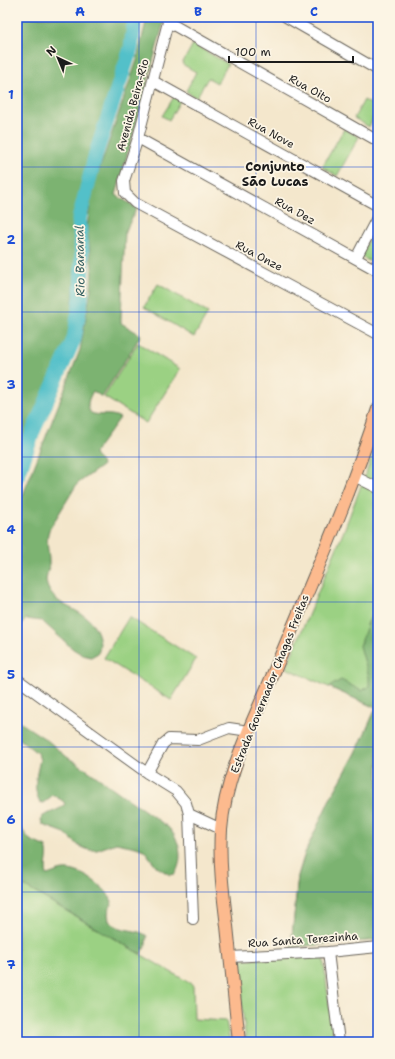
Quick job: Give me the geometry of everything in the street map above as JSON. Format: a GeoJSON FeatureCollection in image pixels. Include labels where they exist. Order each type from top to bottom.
{"type":"FeatureCollection","features":[{"type":"Feature","properties":{"kind":"main road","name":"Estrada Governador Chagas Freitas"},"geometry":{"type":"LineString","coordinates":[[238,1042],[221,870],[221,829],[229,788],[249,731],[354,476],[378,409]]}},
{"type":"Feature","properties":{"kind":"street"},"geometry":{"type":"LineString","coordinates":[[286,17],[378,70]]}},
{"type":"Feature","properties":{"kind":"street","name":"Avenida Beira-Rio"},"geometry":{"type":"LineString","coordinates":[[129,198],[125,193],[124,181],[138,138],[167,20]]}},
{"type":"Feature","properties":{"kind":"street","name":"Rua Oito"},"geometry":{"type":"LineString","coordinates":[[167,20],[378,141]]}},
{"type":"Feature","properties":{"kind":"street","name":"Rua Nove"},"geometry":{"type":"LineString","coordinates":[[153,81],[378,206]]}},
{"type":"Feature","properties":{"kind":"street","name":"Rua Dez"},"geometry":{"type":"LineString","coordinates":[[138,138],[378,271]]}},
{"type":"Feature","properties":{"kind":"street","name":"Rua Onze"},"geometry":{"type":"LineString","coordinates":[[129,198],[378,334]]}},
{"type":"Feature","properties":{"kind":"street"},"geometry":{"type":"LineString","coordinates":[[356,258],[378,216]]}},
{"type":"Feature","properties":{"kind":"street"},"geometry":{"type":"LineString","coordinates":[[354,476],[378,488]]}},
{"type":"Feature","properties":{"kind":"street"},"geometry":{"type":"LineString","coordinates":[[17,679],[147,773],[176,791],[186,803],[189,814],[193,919]]}},
{"type":"Feature","properties":{"kind":"street"},"geometry":{"type":"LineString","coordinates":[[147,773],[163,744],[169,739],[198,740],[229,728],[249,731]]}},
{"type":"Feature","properties":{"kind":"street"},"geometry":{"type":"LineString","coordinates":[[189,814],[221,829]]}},
{"type":"Feature","properties":{"kind":"street","name":"Rua Santa Terezinha"},"geometry":{"type":"LineString","coordinates":[[230,957],[328,952],[378,947]]}},
{"type":"Feature","properties":{"kind":"street"},"geometry":{"type":"LineString","coordinates":[[328,952],[339,1042]]}},
{"type":"Feature","properties":{"kind":"green space"},"geometry":{"type":"Polygon","coordinates":[[[17,17],[130,17],[126,52],[93,145],[74,212],[76,260],[71,330],[61,360],[40,404],[17,460],[17,17]]]}},
{"type":"Feature","properties":{"kind":"green space"},"geometry":{"type":"Polygon","coordinates":[[[147,17],[163,17],[163,25],[116,195],[137,208],[125,232],[121,323],[141,335],[102,397],[93,391],[90,396],[88,408],[91,413],[98,415],[113,415],[120,418],[94,453],[101,462],[102,466],[77,484],[49,530],[47,538],[49,565],[46,581],[48,588],[59,601],[81,614],[94,625],[99,636],[100,646],[98,653],[91,657],[83,655],[73,649],[42,621],[26,619],[17,631],[17,510],[80,350],[91,289],[92,268],[87,228],[90,204],[96,179],[137,60],[147,17]]]}},
{"type":"Feature","properties":{"kind":"green space"},"geometry":{"type":"Polygon","coordinates":[[[193,44],[228,64],[217,83],[208,78],[196,98],[186,91],[196,72],[182,64],[193,44]]]}},
{"type":"Feature","properties":{"kind":"green space"},"geometry":{"type":"Polygon","coordinates":[[[174,97],[180,101],[169,120],[162,116],[174,97]]]}},
{"type":"Feature","properties":{"kind":"green space"},"geometry":{"type":"Polygon","coordinates":[[[364,100],[378,108],[369,127],[354,118],[364,100]]]}},
{"type":"Feature","properties":{"kind":"green space"},"geometry":{"type":"Polygon","coordinates":[[[344,129],[359,137],[337,176],[322,167],[344,129]]]}},
{"type":"Feature","properties":{"kind":"green space"},"geometry":{"type":"Polygon","coordinates":[[[378,221],[378,266],[360,256],[378,221]]]}},
{"type":"Feature","properties":{"kind":"green space"},"geometry":{"type":"Polygon","coordinates":[[[158,284],[208,313],[194,337],[144,307],[158,284]]]}},
{"type":"Feature","properties":{"kind":"green space"},"geometry":{"type":"Polygon","coordinates":[[[138,343],[180,369],[146,423],[104,397],[138,343]]]}},
{"type":"Feature","properties":{"kind":"green space"},"geometry":{"type":"Polygon","coordinates":[[[378,441],[378,940],[291,947],[298,876],[305,853],[329,801],[356,753],[376,708],[286,668],[343,533],[378,441]]]}},
{"type":"Feature","properties":{"kind":"green space"},"geometry":{"type":"Polygon","coordinates":[[[378,615],[378,940],[291,947],[298,876],[305,853],[329,801],[356,753],[376,708],[329,687],[341,680],[362,691],[369,686],[369,677],[360,646],[368,622],[371,617],[378,615]]]}},
{"type":"Feature","properties":{"kind":"green space"},"geometry":{"type":"Polygon","coordinates":[[[129,617],[196,659],[171,700],[104,658],[129,617]]]}},
{"type":"Feature","properties":{"kind":"green space"},"geometry":{"type":"Polygon","coordinates":[[[17,718],[21,723],[47,740],[67,757],[168,827],[178,843],[179,849],[180,856],[178,868],[175,874],[170,875],[157,867],[144,850],[136,847],[116,843],[97,850],[89,850],[79,846],[65,833],[43,825],[41,820],[43,816],[61,808],[65,804],[53,795],[43,803],[40,802],[36,791],[36,786],[40,759],[37,753],[17,737],[17,718]]]}},
{"type":"Feature","properties":{"kind":"green space"},"geometry":{"type":"Polygon","coordinates":[[[17,823],[30,840],[46,847],[47,875],[63,870],[74,871],[81,873],[94,881],[106,891],[112,902],[108,913],[109,921],[124,929],[139,932],[147,936],[146,944],[141,954],[17,882],[17,823]]]}},
{"type":"Feature","properties":{"kind":"green space"},"geometry":{"type":"Polygon","coordinates":[[[17,882],[193,985],[194,1019],[226,1021],[230,1042],[17,1042],[17,882]]]}},
{"type":"Feature","properties":{"kind":"green space"},"geometry":{"type":"Polygon","coordinates":[[[323,956],[334,1042],[246,1042],[237,960],[323,956]]]}},
{"type":"Feature","properties":{"kind":"waterway","name":"Rio Bananal"},"geometry":{"type":"LineString","coordinates":[[17,477],[34,429],[74,339],[81,299],[82,258],[79,219],[96,153],[131,48],[135,17]]}},
{"type":"Feature","properties":{"kind":"district","name":"Conjunto São Lucas"},"geometry":{"type":"Point","coordinates":[275,174]}}]}
